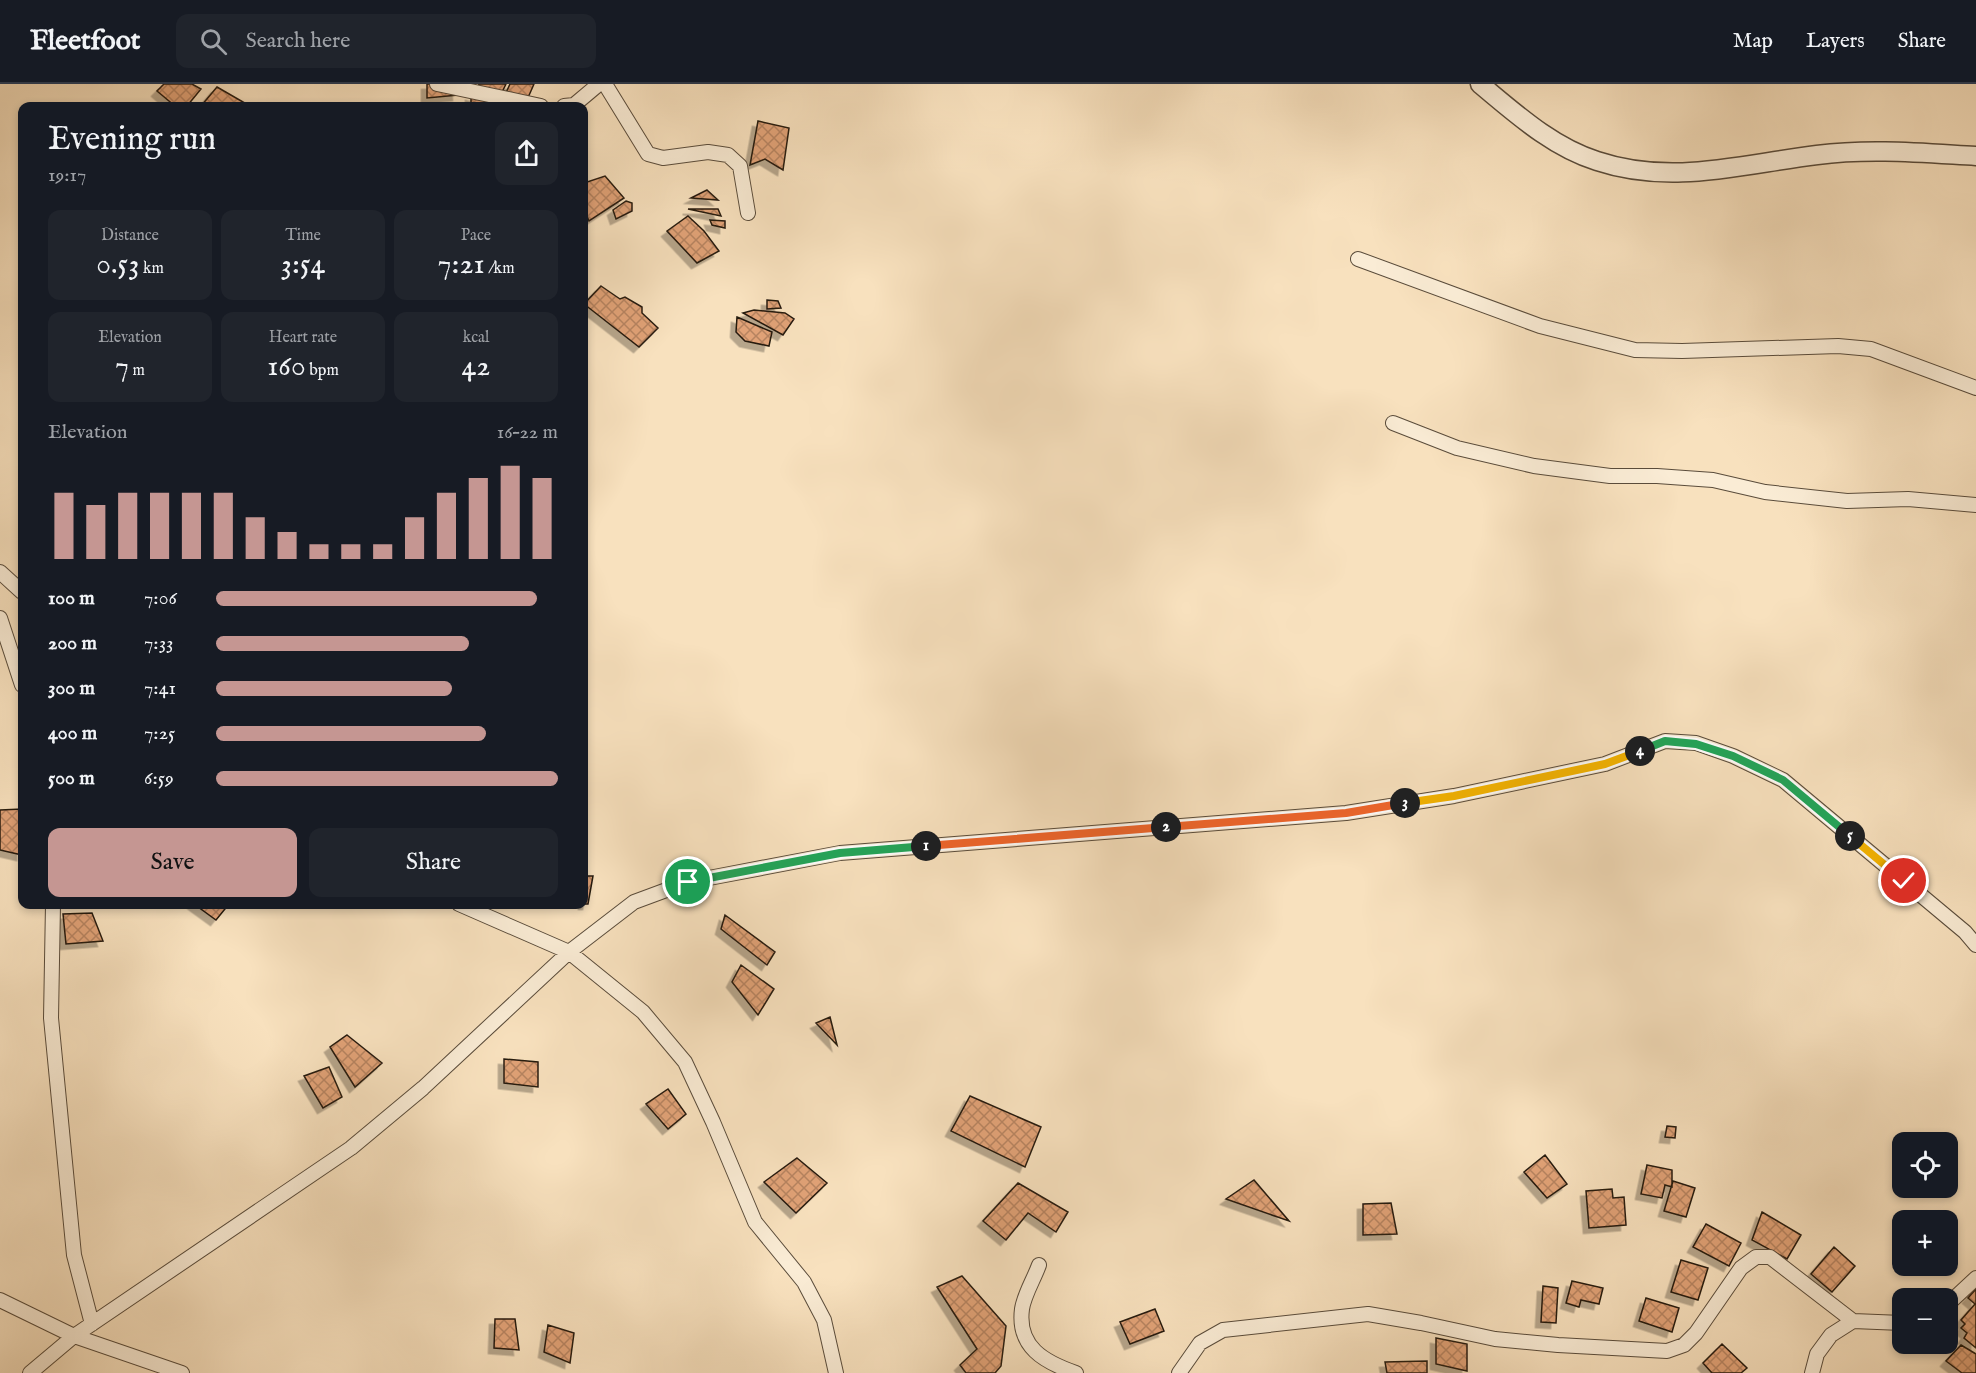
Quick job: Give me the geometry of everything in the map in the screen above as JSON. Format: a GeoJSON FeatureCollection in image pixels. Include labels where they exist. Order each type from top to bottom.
{"type":"FeatureCollection","features":[{"type":"Feature","properties":{"kind":"street"},"geometry":{"type":"LineString","coordinates":[[437,84],[522,102]]}},
{"type":"Feature","properties":{"kind":"street"},"geometry":{"type":"LineString","coordinates":[[578,102],[599,84]]}},
{"type":"Feature","properties":{"kind":"street"},"geometry":{"type":"LineString","coordinates":[[605,84],[648,154],[663,158],[708,152],[728,155],[740,166],[748,213]]}},
{"type":"Feature","properties":{"kind":"street"},"geometry":{"type":"LineString","coordinates":[[1480,84],[1554,141],[1595,161],[1634,171],[1680,173],[1738,168],[1818,154],[1879,151],[1976,156]]}},
{"type":"Feature","properties":{"kind":"street"},"geometry":{"type":"LineString","coordinates":[[1358,260],[1391,270],[1539,326],[1635,350],[1682,351],[1838,346],[1871,350],[1976,388]]}},
{"type":"Feature","properties":{"kind":"street"},"geometry":{"type":"LineString","coordinates":[[1393,423],[1457,448],[1534,466],[1610,476],[1657,476],[1713,480],[1765,492],[1847,501],[1908,499],[1976,505]]}},
{"type":"Feature","properties":{"kind":"street"},"geometry":{"type":"LineString","coordinates":[[0,572],[18,588]]}},
{"type":"Feature","properties":{"kind":"street"},"geometry":{"type":"LineString","coordinates":[[0,618],[18,673]]}},
{"type":"Feature","properties":{"kind":"street"},"geometry":{"type":"LineString","coordinates":[[30,1373],[74,1336],[351,1148],[423,1088],[569,952],[634,903],[688,882],[840,853],[1346,813],[1454,796],[1605,764],[1665,741],[1696,744],[1733,756],[1783,780],[1965,932],[1976,945]]}},
{"type":"Feature","properties":{"kind":"street"},"geometry":{"type":"LineString","coordinates":[[52,909],[51,1018],[67,1184],[74,1255],[92,1324]]}},
{"type":"Feature","properties":{"kind":"street"},"geometry":{"type":"LineString","coordinates":[[470,909],[569,952],[643,1012],[685,1062],[755,1222],[804,1282],[824,1320],[836,1373]]}},
{"type":"Feature","properties":{"kind":"street"},"geometry":{"type":"LineString","coordinates":[[1179,1373],[1200,1342],[1223,1330],[1368,1314],[1495,1339],[1666,1351],[1684,1345],[1696,1333],[1741,1268],[1756,1257],[1770,1257],[1853,1321]]}},
{"type":"Feature","properties":{"kind":"street"},"geometry":{"type":"LineString","coordinates":[[1039,1265],[1022,1308],[1023,1335],[1034,1352],[1060,1368],[1076,1373]]}},
{"type":"Feature","properties":{"kind":"street"},"geometry":{"type":"LineString","coordinates":[[1958,1295],[1976,1278]]}},
{"type":"Feature","properties":{"kind":"street"},"geometry":{"type":"LineString","coordinates":[[0,1300],[74,1336],[182,1373]]}},
{"type":"Feature","properties":{"kind":"street"},"geometry":{"type":"LineString","coordinates":[[1812,1373],[1817,1354],[1831,1335],[1853,1321],[1892,1323]]}},
{"type":"Feature","properties":{"kind":"building"},"geometry":{"type":"Polygon","coordinates":[[[164,84],[192,84],[201,89],[190,102],[170,102],[157,91],[164,84]]]}},
{"type":"Feature","properties":{"kind":"building"},"geometry":{"type":"Polygon","coordinates":[[[427,84],[457,84],[458,95],[427,98],[427,84]]]}},
{"type":"Feature","properties":{"kind":"building"},"geometry":{"type":"Polygon","coordinates":[[[479,84],[506,84],[501,94],[478,87],[479,84]]]}},
{"type":"Feature","properties":{"kind":"building"},"geometry":{"type":"Polygon","coordinates":[[[510,84],[534,84],[527,100],[505,95],[510,84]]]}},
{"type":"Feature","properties":{"kind":"building"},"geometry":{"type":"Polygon","coordinates":[[[217,87],[243,102],[204,102],[217,87]]]}},
{"type":"Feature","properties":{"kind":"building"},"geometry":{"type":"Polygon","coordinates":[[[471,95],[495,102],[471,102],[471,95]]]}},
{"type":"Feature","properties":{"kind":"building"},"geometry":{"type":"Polygon","coordinates":[[[758,121],[789,128],[783,170],[765,159],[750,165],[758,121]]]}},
{"type":"Feature","properties":{"kind":"building"},"geometry":{"type":"Polygon","coordinates":[[[605,176],[624,198],[589,221],[588,182],[605,176]]]}},
{"type":"Feature","properties":{"kind":"building"},"geometry":{"type":"Polygon","coordinates":[[[707,190],[718,200],[691,198],[707,190]]]}},
{"type":"Feature","properties":{"kind":"building"},"geometry":{"type":"Polygon","coordinates":[[[626,201],[632,203],[632,211],[616,219],[613,210],[626,201]]]}},
{"type":"Feature","properties":{"kind":"building"},"geometry":{"type":"Polygon","coordinates":[[[688,209],[718,209],[721,216],[688,209]]]}},
{"type":"Feature","properties":{"kind":"building"},"geometry":{"type":"Polygon","coordinates":[[[688,216],[704,231],[719,251],[697,263],[667,231],[688,216]]]}},
{"type":"Feature","properties":{"kind":"building"},"geometry":{"type":"Polygon","coordinates":[[[710,220],[725,221],[725,228],[712,225],[710,220]]]}},
{"type":"Feature","properties":{"kind":"building"},"geometry":{"type":"Polygon","coordinates":[[[601,286],[620,299],[625,297],[642,307],[642,313],[658,328],[639,347],[588,307],[588,300],[601,286]]]}},
{"type":"Feature","properties":{"kind":"building"},"geometry":{"type":"Polygon","coordinates":[[[767,300],[778,301],[781,308],[767,309],[767,300]]]}},
{"type":"Feature","properties":{"kind":"building"},"geometry":{"type":"Polygon","coordinates":[[[754,310],[785,313],[794,319],[783,335],[743,313],[754,310]]]}},
{"type":"Feature","properties":{"kind":"building"},"geometry":{"type":"Polygon","coordinates":[[[737,317],[772,332],[769,346],[745,341],[736,332],[737,317]]]}},
{"type":"Feature","properties":{"kind":"building"},"geometry":{"type":"Polygon","coordinates":[[[18,809],[18,854],[0,850],[0,810],[18,809]]]}},
{"type":"Feature","properties":{"kind":"building"},"geometry":{"type":"Polygon","coordinates":[[[588,876],[593,876],[588,904],[588,876]]]}},
{"type":"Feature","properties":{"kind":"building"},"geometry":{"type":"Polygon","coordinates":[[[201,909],[225,909],[216,920],[201,909]]]}},
{"type":"Feature","properties":{"kind":"building"},"geometry":{"type":"Polygon","coordinates":[[[92,913],[103,941],[66,944],[63,914],[92,913]]]}},
{"type":"Feature","properties":{"kind":"building"},"geometry":{"type":"Polygon","coordinates":[[[725,915],[775,952],[767,965],[721,929],[725,915]]]}},
{"type":"Feature","properties":{"kind":"building"},"geometry":{"type":"Polygon","coordinates":[[[741,965],[774,989],[758,1015],[732,982],[741,965]]]}},
{"type":"Feature","properties":{"kind":"building"},"geometry":{"type":"Polygon","coordinates":[[[830,1017],[837,1045],[816,1023],[830,1017]]]}},
{"type":"Feature","properties":{"kind":"building"},"geometry":{"type":"Polygon","coordinates":[[[347,1035],[382,1063],[355,1087],[330,1047],[347,1035]]]}},
{"type":"Feature","properties":{"kind":"building"},"geometry":{"type":"Polygon","coordinates":[[[504,1059],[538,1062],[538,1087],[504,1083],[504,1059]]]}},
{"type":"Feature","properties":{"kind":"building"},"geometry":{"type":"Polygon","coordinates":[[[329,1067],[342,1097],[323,1108],[304,1076],[329,1067]]]}},
{"type":"Feature","properties":{"kind":"building"},"geometry":{"type":"Polygon","coordinates":[[[668,1089],[686,1114],[668,1129],[646,1104],[668,1089]]]}},
{"type":"Feature","properties":{"kind":"building"},"geometry":{"type":"Polygon","coordinates":[[[970,1096],[1041,1127],[1025,1167],[951,1131],[970,1096]]]}},
{"type":"Feature","properties":{"kind":"building"},"geometry":{"type":"Polygon","coordinates":[[[1667,1126],[1676,1127],[1675,1138],[1665,1137],[1667,1126]]]}},
{"type":"Feature","properties":{"kind":"building"},"geometry":{"type":"Polygon","coordinates":[[[1545,1155],[1567,1184],[1547,1198],[1524,1172],[1545,1155]]]}},
{"type":"Feature","properties":{"kind":"building"},"geometry":{"type":"Polygon","coordinates":[[[797,1158],[827,1183],[796,1213],[764,1182],[797,1158]]]}},
{"type":"Feature","properties":{"kind":"building"},"geometry":{"type":"Polygon","coordinates":[[[1647,1165],[1672,1170],[1672,1187],[1665,1185],[1662,1198],[1641,1194],[1647,1165]]]}},
{"type":"Feature","properties":{"kind":"building"},"geometry":{"type":"Polygon","coordinates":[[[1254,1180],[1289,1221],[1226,1199],[1254,1180]]]}},
{"type":"Feature","properties":{"kind":"building"},"geometry":{"type":"Polygon","coordinates":[[[1673,1181],[1695,1188],[1686,1217],[1664,1211],[1673,1181]]]}},
{"type":"Feature","properties":{"kind":"building"},"geometry":{"type":"Polygon","coordinates":[[[1018,1183],[1068,1212],[1056,1232],[1028,1213],[1006,1240],[983,1221],[1018,1183]]]}},
{"type":"Feature","properties":{"kind":"building"},"geometry":{"type":"Polygon","coordinates":[[[1612,1189],[1613,1198],[1624,1197],[1626,1225],[1589,1228],[1586,1191],[1612,1189]]]}},
{"type":"Feature","properties":{"kind":"building"},"geometry":{"type":"Polygon","coordinates":[[[1391,1203],[1397,1234],[1363,1235],[1363,1204],[1391,1203]]]}},
{"type":"Feature","properties":{"kind":"building"},"geometry":{"type":"Polygon","coordinates":[[[1762,1212],[1801,1235],[1787,1259],[1752,1240],[1762,1212]]]}},
{"type":"Feature","properties":{"kind":"building"},"geometry":{"type":"Polygon","coordinates":[[[1706,1224],[1741,1243],[1729,1266],[1693,1247],[1706,1224]]]}},
{"type":"Feature","properties":{"kind":"building"},"geometry":{"type":"Polygon","coordinates":[[[1834,1247],[1855,1266],[1832,1292],[1811,1274],[1834,1247]]]}},
{"type":"Feature","properties":{"kind":"building"},"geometry":{"type":"Polygon","coordinates":[[[1681,1260],[1708,1268],[1698,1300],[1671,1292],[1681,1260]]]}},
{"type":"Feature","properties":{"kind":"building"},"geometry":{"type":"Polygon","coordinates":[[[962,1276],[1006,1326],[1001,1366],[995,1373],[966,1373],[960,1365],[977,1349],[937,1287],[962,1276]]]}},
{"type":"Feature","properties":{"kind":"building"},"geometry":{"type":"Polygon","coordinates":[[[1572,1281],[1603,1288],[1599,1304],[1581,1300],[1579,1307],[1566,1303],[1572,1281]]]}},
{"type":"Feature","properties":{"kind":"building"},"geometry":{"type":"Polygon","coordinates":[[[1543,1286],[1558,1288],[1556,1323],[1541,1322],[1543,1286]]]}},
{"type":"Feature","properties":{"kind":"building"},"geometry":{"type":"Polygon","coordinates":[[[1976,1289],[1976,1348],[1964,1338],[1967,1333],[1961,1328],[1965,1324],[1961,1320],[1975,1304],[1968,1298],[1976,1289]]]}},
{"type":"Feature","properties":{"kind":"building"},"geometry":{"type":"Polygon","coordinates":[[[1646,1298],[1679,1308],[1672,1332],[1639,1321],[1646,1298]]]}},
{"type":"Feature","properties":{"kind":"building"},"geometry":{"type":"Polygon","coordinates":[[[1155,1309],[1164,1331],[1130,1344],[1120,1322],[1155,1309]]]}},
{"type":"Feature","properties":{"kind":"building"},"geometry":{"type":"Polygon","coordinates":[[[495,1319],[515,1319],[519,1350],[494,1348],[495,1319]]]}},
{"type":"Feature","properties":{"kind":"building"},"geometry":{"type":"Polygon","coordinates":[[[548,1325],[574,1333],[570,1363],[544,1352],[548,1325]]]}},
{"type":"Feature","properties":{"kind":"building"},"geometry":{"type":"Polygon","coordinates":[[[1436,1338],[1467,1344],[1467,1371],[1436,1364],[1436,1338]]]}},
{"type":"Feature","properties":{"kind":"building"},"geometry":{"type":"Polygon","coordinates":[[[1722,1344],[1747,1368],[1741,1373],[1712,1373],[1703,1363],[1722,1344]]]}},
{"type":"Feature","properties":{"kind":"building"},"geometry":{"type":"Polygon","coordinates":[[[1961,1345],[1976,1354],[1976,1373],[1962,1373],[1946,1361],[1953,1354],[1958,1354],[1958,1348],[1961,1345]]]}},
{"type":"Feature","properties":{"kind":"building"},"geometry":{"type":"Polygon","coordinates":[[[1427,1361],[1427,1373],[1387,1373],[1385,1362],[1427,1361]]]}},
{"type":"Feature","properties":{"kind":"route"},"geometry":{"type":"LineString","coordinates":[[688,882],[840,853],[1346,813],[1454,796],[1605,764],[1665,741],[1696,744],[1733,756],[1783,780],[1904,881]]}}]}
